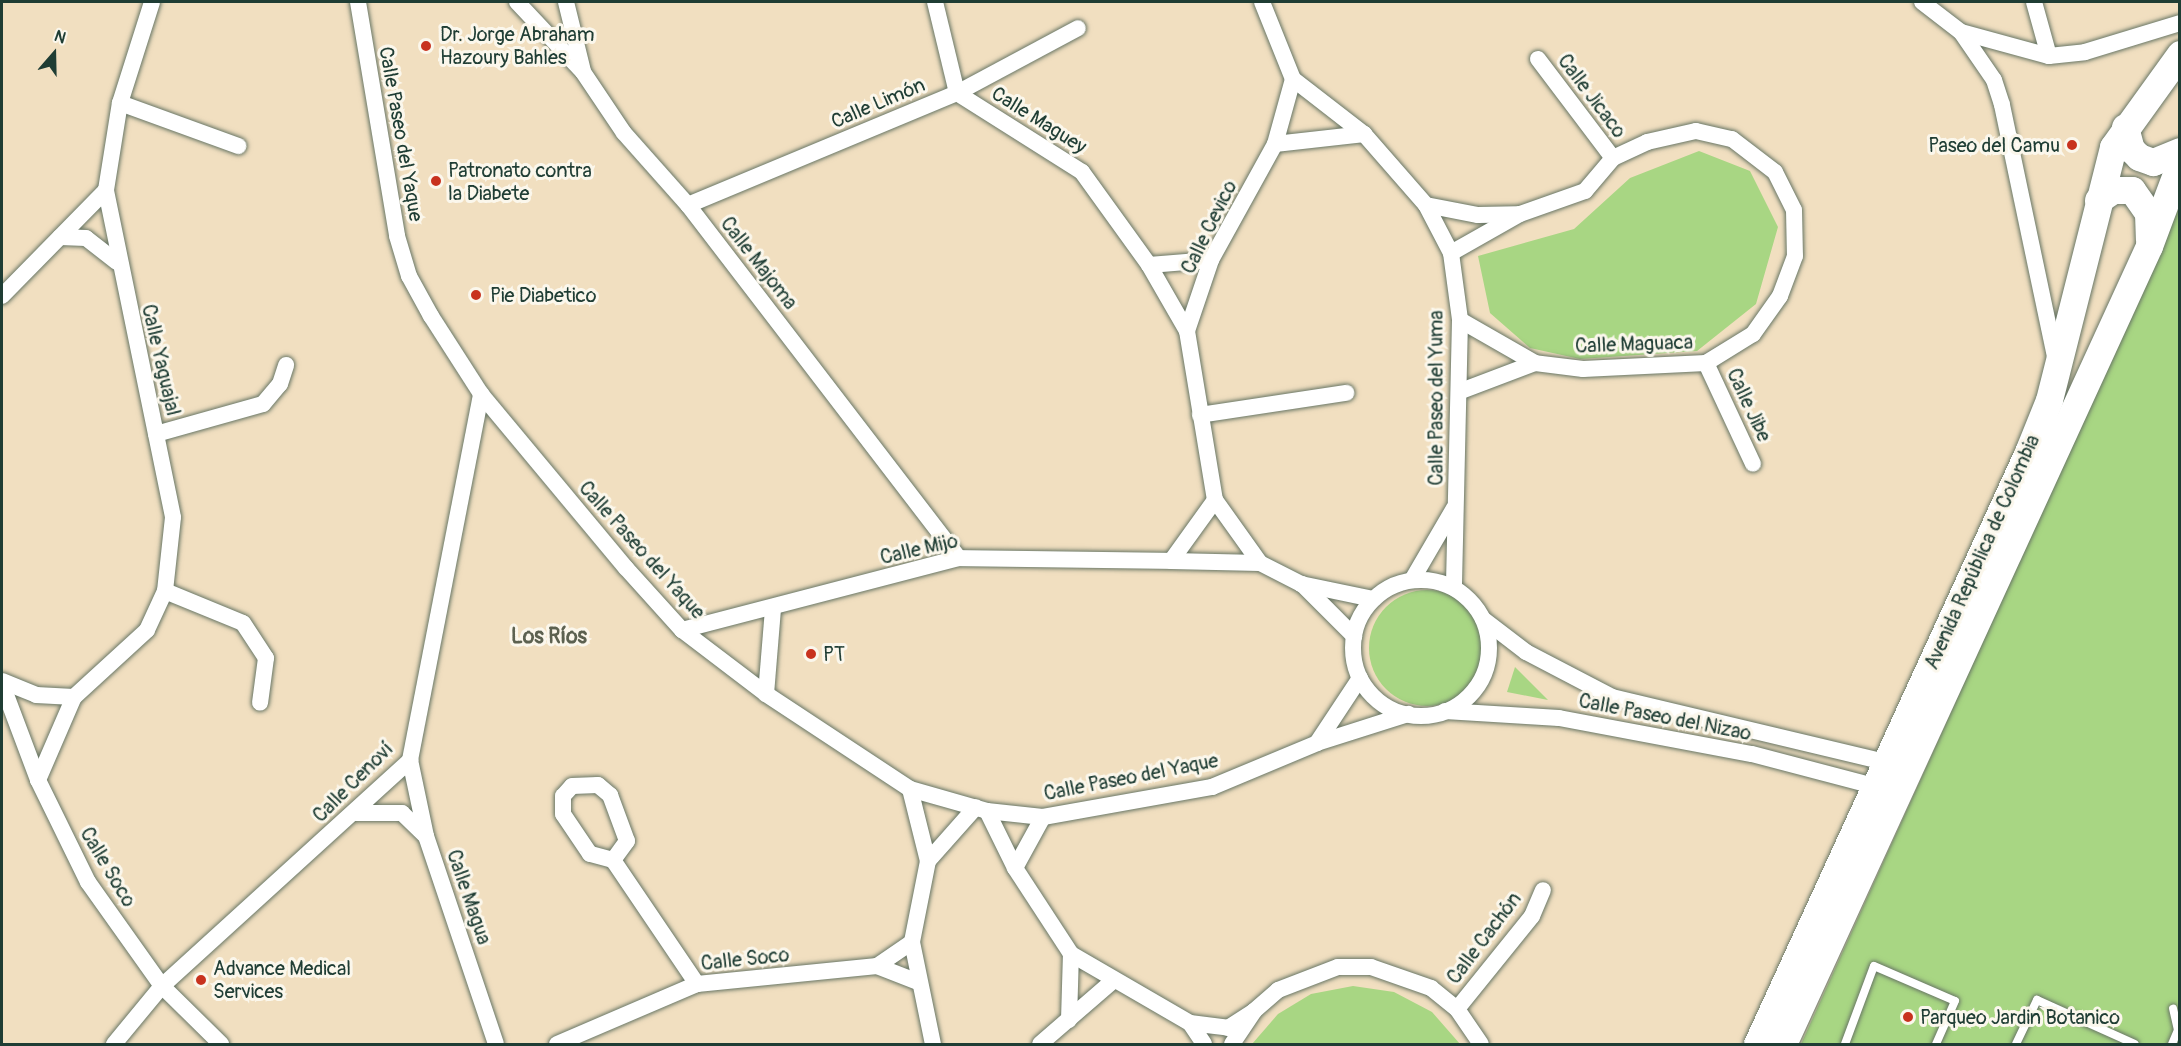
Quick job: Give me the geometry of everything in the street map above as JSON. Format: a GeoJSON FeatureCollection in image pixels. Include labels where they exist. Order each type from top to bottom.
{"type":"FeatureCollection","features":[{"type":"Feature","properties":{"kind":"main road","name":"Avenida República de Colombia"},"geometry":{"type":"LineString","coordinates":[[1757,1044],[2015,482],[2057,366],[2113,147],[2125,127],[2180,54]]}},
{"type":"Feature","properties":{"kind":"main road"},"geometry":{"type":"LineString","coordinates":[[2125,127],[2139,157],[2153,162],[2180,150]]}},
{"type":"Feature","properties":{"kind":"main road","name":"Avenida República de Colombia"},"geometry":{"type":"LineString","coordinates":[[1783,1044],[2149,246],[2180,163]]}},
{"type":"Feature","properties":{"kind":"main road"},"geometry":{"type":"LineString","coordinates":[[2098,200],[2121,188],[2141,198],[2148,213],[2149,246]]}},
{"type":"Feature","properties":{"kind":"street","name":"Calle Yaguajal"},"geometry":{"type":"LineString","coordinates":[[74,697],[147,630],[165,591],[173,517],[117,262],[106,190],[120,103],[152,2]]}},
{"type":"Feature","properties":{"kind":"street","name":"Calle Paseo del Yaque"},"geometry":{"type":"LineString","coordinates":[[358,2],[397,236],[409,276],[481,394],[682,630],[766,694],[910,789],[981,809],[1043,817],[1212,787],[1317,743],[1408,714]]}},
{"type":"Feature","properties":{"kind":"street","name":"Calle Majoma"},"geometry":{"type":"LineString","coordinates":[[517,2],[583,72],[624,133],[688,205],[959,558]]}},
{"type":"Feature","properties":{"kind":"street"},"geometry":{"type":"LineString","coordinates":[[567,2],[583,72]]}},
{"type":"Feature","properties":{"kind":"street"},"geometry":{"type":"LineString","coordinates":[[935,2],[957,93]]}},
{"type":"Feature","properties":{"kind":"street"},"geometry":{"type":"LineString","coordinates":[[1262,2],[1293,79]]}},
{"type":"Feature","properties":{"kind":"street"},"geometry":{"type":"LineString","coordinates":[[1922,2],[1962,32],[1994,80],[2002,105],[2057,366]]}},
{"type":"Feature","properties":{"kind":"street"},"geometry":{"type":"LineString","coordinates":[[2034,2],[2049,56]]}},
{"type":"Feature","properties":{"kind":"street"},"geometry":{"type":"LineString","coordinates":[[1962,32],[2049,56],[2085,52],[2180,24]]}},
{"type":"Feature","properties":{"kind":"street","name":"Calle Limón"},"geometry":{"type":"LineString","coordinates":[[688,205],[957,93],[1078,28]]}},
{"type":"Feature","properties":{"kind":"street","name":"Calle Jicaco"},"geometry":{"type":"LineString","coordinates":[[1538,58],[1613,158]]}},
{"type":"Feature","properties":{"kind":"street","name":"Calle Paseo del Yuma"},"geometry":{"type":"LineString","coordinates":[[1293,79],[1364,134],[1426,205],[1450,253],[1460,320],[1461,391],[1454,588]]}},
{"type":"Feature","properties":{"kind":"street","name":"Calle Cevico"},"geometry":{"type":"LineString","coordinates":[[1186,331],[1211,260],[1275,144],[1293,79]]}},
{"type":"Feature","properties":{"kind":"street","name":"Calle Maguey"},"geometry":{"type":"LineString","coordinates":[[957,93],[1082,172],[1149,265],[1186,331],[1215,500],[1260,563]]}},
{"type":"Feature","properties":{"kind":"street"},"geometry":{"type":"LineString","coordinates":[[120,103],[238,146]]}},
{"type":"Feature","properties":{"kind":"street","name":"Calle Maguaca"},"geometry":{"type":"LineString","coordinates":[[1450,253],[1520,214],[1585,191],[1613,158],[1647,142],[1696,131],[1732,139],[1775,172],[1794,210],[1795,256],[1780,296],[1753,334],[1706,363],[1583,369],[1535,363],[1460,320]]}},
{"type":"Feature","properties":{"kind":"street"},"geometry":{"type":"LineString","coordinates":[[1275,144],[1364,134]]}},
{"type":"Feature","properties":{"kind":"street"},"geometry":{"type":"LineString","coordinates":[[2,296],[106,190]]}},
{"type":"Feature","properties":{"kind":"street"},"geometry":{"type":"LineString","coordinates":[[1426,205],[1478,215],[1520,214]]}},
{"type":"Feature","properties":{"kind":"street"},"geometry":{"type":"LineString","coordinates":[[60,237],[86,238],[117,262]]}},
{"type":"Feature","properties":{"kind":"street"},"geometry":{"type":"LineString","coordinates":[[1149,265],[1211,260]]}},
{"type":"Feature","properties":{"kind":"street","name":"Calle Maguaca"},"geometry":{"type":"LineString","coordinates":[[1461,391],[1535,363]]}},
{"type":"Feature","properties":{"kind":"street","name":"Calle Jibe"},"geometry":{"type":"LineString","coordinates":[[1706,363],[1753,464]]}},
{"type":"Feature","properties":{"kind":"street"},"geometry":{"type":"LineString","coordinates":[[156,434],[263,404],[280,384],[286,365]]}},
{"type":"Feature","properties":{"kind":"street"},"geometry":{"type":"LineString","coordinates":[[1200,415],[1346,393]]}},
{"type":"Feature","properties":{"kind":"street","name":"Calle Cenoví"},"geometry":{"type":"LineString","coordinates":[[114,1044],[162,986],[355,813],[410,760],[481,394]]}},
{"type":"Feature","properties":{"kind":"street"},"geometry":{"type":"LineString","coordinates":[[1171,561],[1215,500]]}},
{"type":"Feature","properties":{"kind":"street","name":"Calle Paseo del Yuma"},"geometry":{"type":"LineString","coordinates":[[1412,580],[1456,504]]}},
{"type":"Feature","properties":{"kind":"street","name":"Calle Mijo"},"geometry":{"type":"LineString","coordinates":[[682,630],[774,609],[959,558],[1171,561]]}},
{"type":"Feature","properties":{"kind":"street","name":"Calle Maguey"},"geometry":{"type":"LineString","coordinates":[[1171,561],[1260,563],[1301,584],[1373,598]]}},
{"type":"Feature","properties":{"kind":"street"},"geometry":{"type":"LineString","coordinates":[[1412,580],[1454,588],[1484,619],[1487,664],[1478,685],[1445,711],[1408,714],[1372,695],[1360,678],[1354,636],[1373,598],[1412,580]]}},
{"type":"Feature","properties":{"kind":"street","name":"Calle Maguey"},"geometry":{"type":"LineString","coordinates":[[1301,584],[1354,636]]}},
{"type":"Feature","properties":{"kind":"street"},"geometry":{"type":"LineString","coordinates":[[165,591],[243,623],[266,658],[260,703]]}},
{"type":"Feature","properties":{"kind":"street"},"geometry":{"type":"LineString","coordinates":[[766,694],[774,609]]}},
{"type":"Feature","properties":{"kind":"street","name":"Calle Paseo del Nizao"},"geometry":{"type":"LineString","coordinates":[[1484,619],[1526,652],[1612,697],[1879,774]]}},
{"type":"Feature","properties":{"kind":"street"},"geometry":{"type":"LineString","coordinates":[[1317,743],[1360,678]]}},
{"type":"Feature","properties":{"kind":"street"},"geometry":{"type":"LineString","coordinates":[[2,682],[36,695],[74,697],[38,780]]}},
{"type":"Feature","properties":{"kind":"street","name":"Calle Soco"},"geometry":{"type":"LineString","coordinates":[[2,682],[38,780],[88,882],[162,986],[221,1044]]}},
{"type":"Feature","properties":{"kind":"street","name":"Calle Paseo del Nizao"},"geometry":{"type":"LineString","coordinates":[[1445,711],[1559,718],[1752,754],[1879,774]]}},
{"type":"Feature","properties":{"kind":"street","name":"Calle Magua"},"geometry":{"type":"LineString","coordinates":[[410,760],[426,836],[496,1044]]}},
{"type":"Feature","properties":{"kind":"street"},"geometry":{"type":"LineString","coordinates":[[613,860],[624,848],[627,832],[610,795],[598,785],[572,786],[563,796],[563,814],[590,854],[613,860],[697,984]]}},
{"type":"Feature","properties":{"kind":"street"},"geometry":{"type":"LineString","coordinates":[[910,789],[928,861],[912,942],[918,982],[933,1044]]}},
{"type":"Feature","properties":{"kind":"street"},"geometry":{"type":"LineString","coordinates":[[928,861],[981,809],[1071,954],[1190,1023],[1228,1028],[1307,975],[1338,967],[1402,974],[1457,1009],[1481,1044]]}},
{"type":"Feature","properties":{"kind":"street"},"geometry":{"type":"LineString","coordinates":[[355,813],[402,813],[426,836]]}},
{"type":"Feature","properties":{"kind":"street"},"geometry":{"type":"LineString","coordinates":[[1015,867],[1043,817]]}},
{"type":"Feature","properties":{"kind":"street","name":"Calle Cachón"},"geometry":{"type":"LineString","coordinates":[[1457,1009],[1532,916],[1544,890]]}},
{"type":"Feature","properties":{"kind":"street","name":"Calle Soco"},"geometry":{"type":"LineString","coordinates":[[877,966],[912,942]]}},
{"type":"Feature","properties":{"kind":"street"},"geometry":{"type":"LineString","coordinates":[[1070,1020],[1071,954]]}},
{"type":"Feature","properties":{"kind":"street","name":"Calle Soco"},"geometry":{"type":"LineString","coordinates":[[557,1044],[697,984],[877,966],[918,982]]}},
{"type":"Feature","properties":{"kind":"street"},"geometry":{"type":"LineString","coordinates":[[1040,1044],[1114,980]]}},
{"type":"Feature","properties":{"kind":"street"},"geometry":{"type":"LineString","coordinates":[[1232,1044],[1254,1011]]}},
{"type":"Feature","properties":{"kind":"street"},"geometry":{"type":"LineString","coordinates":[[1190,1023],[1204,1044]]}},
{"type":"Feature","properties":{"kind":"lane"},"geometry":{"type":"LineString","coordinates":[[1845,1044],[1874,966],[1955,1001],[1936,1044]]}},
{"type":"Feature","properties":{"kind":"lane"},"geometry":{"type":"LineString","coordinates":[[2016,1044],[2037,1000],[2135,1044]]}},
{"type":"Feature","properties":{"kind":"lane"},"geometry":{"type":"LineString","coordinates":[[2172,1044],[2178,1030],[2173,1009]]}},
{"type":"Feature","properties":{"kind":"green space"},"geometry":{"type":"Polygon","coordinates":[[[1699,151],[1750,171],[1778,227],[1756,304],[1697,351],[1580,359],[1530,348],[1490,313],[1478,256],[1574,229],[1630,178],[1699,151]]]}},
{"type":"Feature","properties":{"kind":"green space"},"geometry":{"type":"Polygon","coordinates":[[[2179,208],[2179,1044],[1801,1044],[2179,208]]]}},
{"type":"Feature","properties":{"kind":"green space"},"geometry":{"type":"Polygon","coordinates":[[[1427,590],[1449,595],[1468,607],[1480,626],[1485,648],[1480,670],[1468,689],[1449,701],[1427,706],[1405,701],[1386,689],[1374,670],[1369,648],[1374,626],[1386,607],[1405,595],[1427,590]]]}},
{"type":"Feature","properties":{"kind":"green space"},"geometry":{"type":"Polygon","coordinates":[[[1515,667],[1548,700],[1507,692],[1515,667]]]}},
{"type":"Feature","properties":{"kind":"green space"},"geometry":{"type":"Polygon","coordinates":[[[1353,986],[1394,992],[1432,1012],[1460,1044],[1252,1044],[1278,1014],[1311,994],[1353,986]]]}},
{"type":"Feature","properties":{"kind":"place","name":"Dr. Jorge Abraham Hazoury Bahles"},"geometry":{"type":"Point","coordinates":[426,46]}},
{"type":"Feature","properties":{"kind":"place","name":"Paseo del Camu"},"geometry":{"type":"Point","coordinates":[2072,145]}},
{"type":"Feature","properties":{"kind":"place","name":"Patronato contra la Diabete"},"geometry":{"type":"Point","coordinates":[436,181]}},
{"type":"Feature","properties":{"kind":"place","name":"Pie Diabetico"},"geometry":{"type":"Point","coordinates":[476,295]}},
{"type":"Feature","properties":{"kind":"place","name":"PT"},"geometry":{"type":"Point","coordinates":[811,654]}},
{"type":"Feature","properties":{"kind":"place","name":"Advance Medical Services"},"geometry":{"type":"Point","coordinates":[201,980]}},
{"type":"Feature","properties":{"kind":"place","name":"Parqueo Jardin Botanico"},"geometry":{"type":"Point","coordinates":[1908,1017]}},
{"type":"Feature","properties":{"kind":"district","name":"Los Ríos"},"geometry":{"type":"Point","coordinates":[549,637]}}]}
